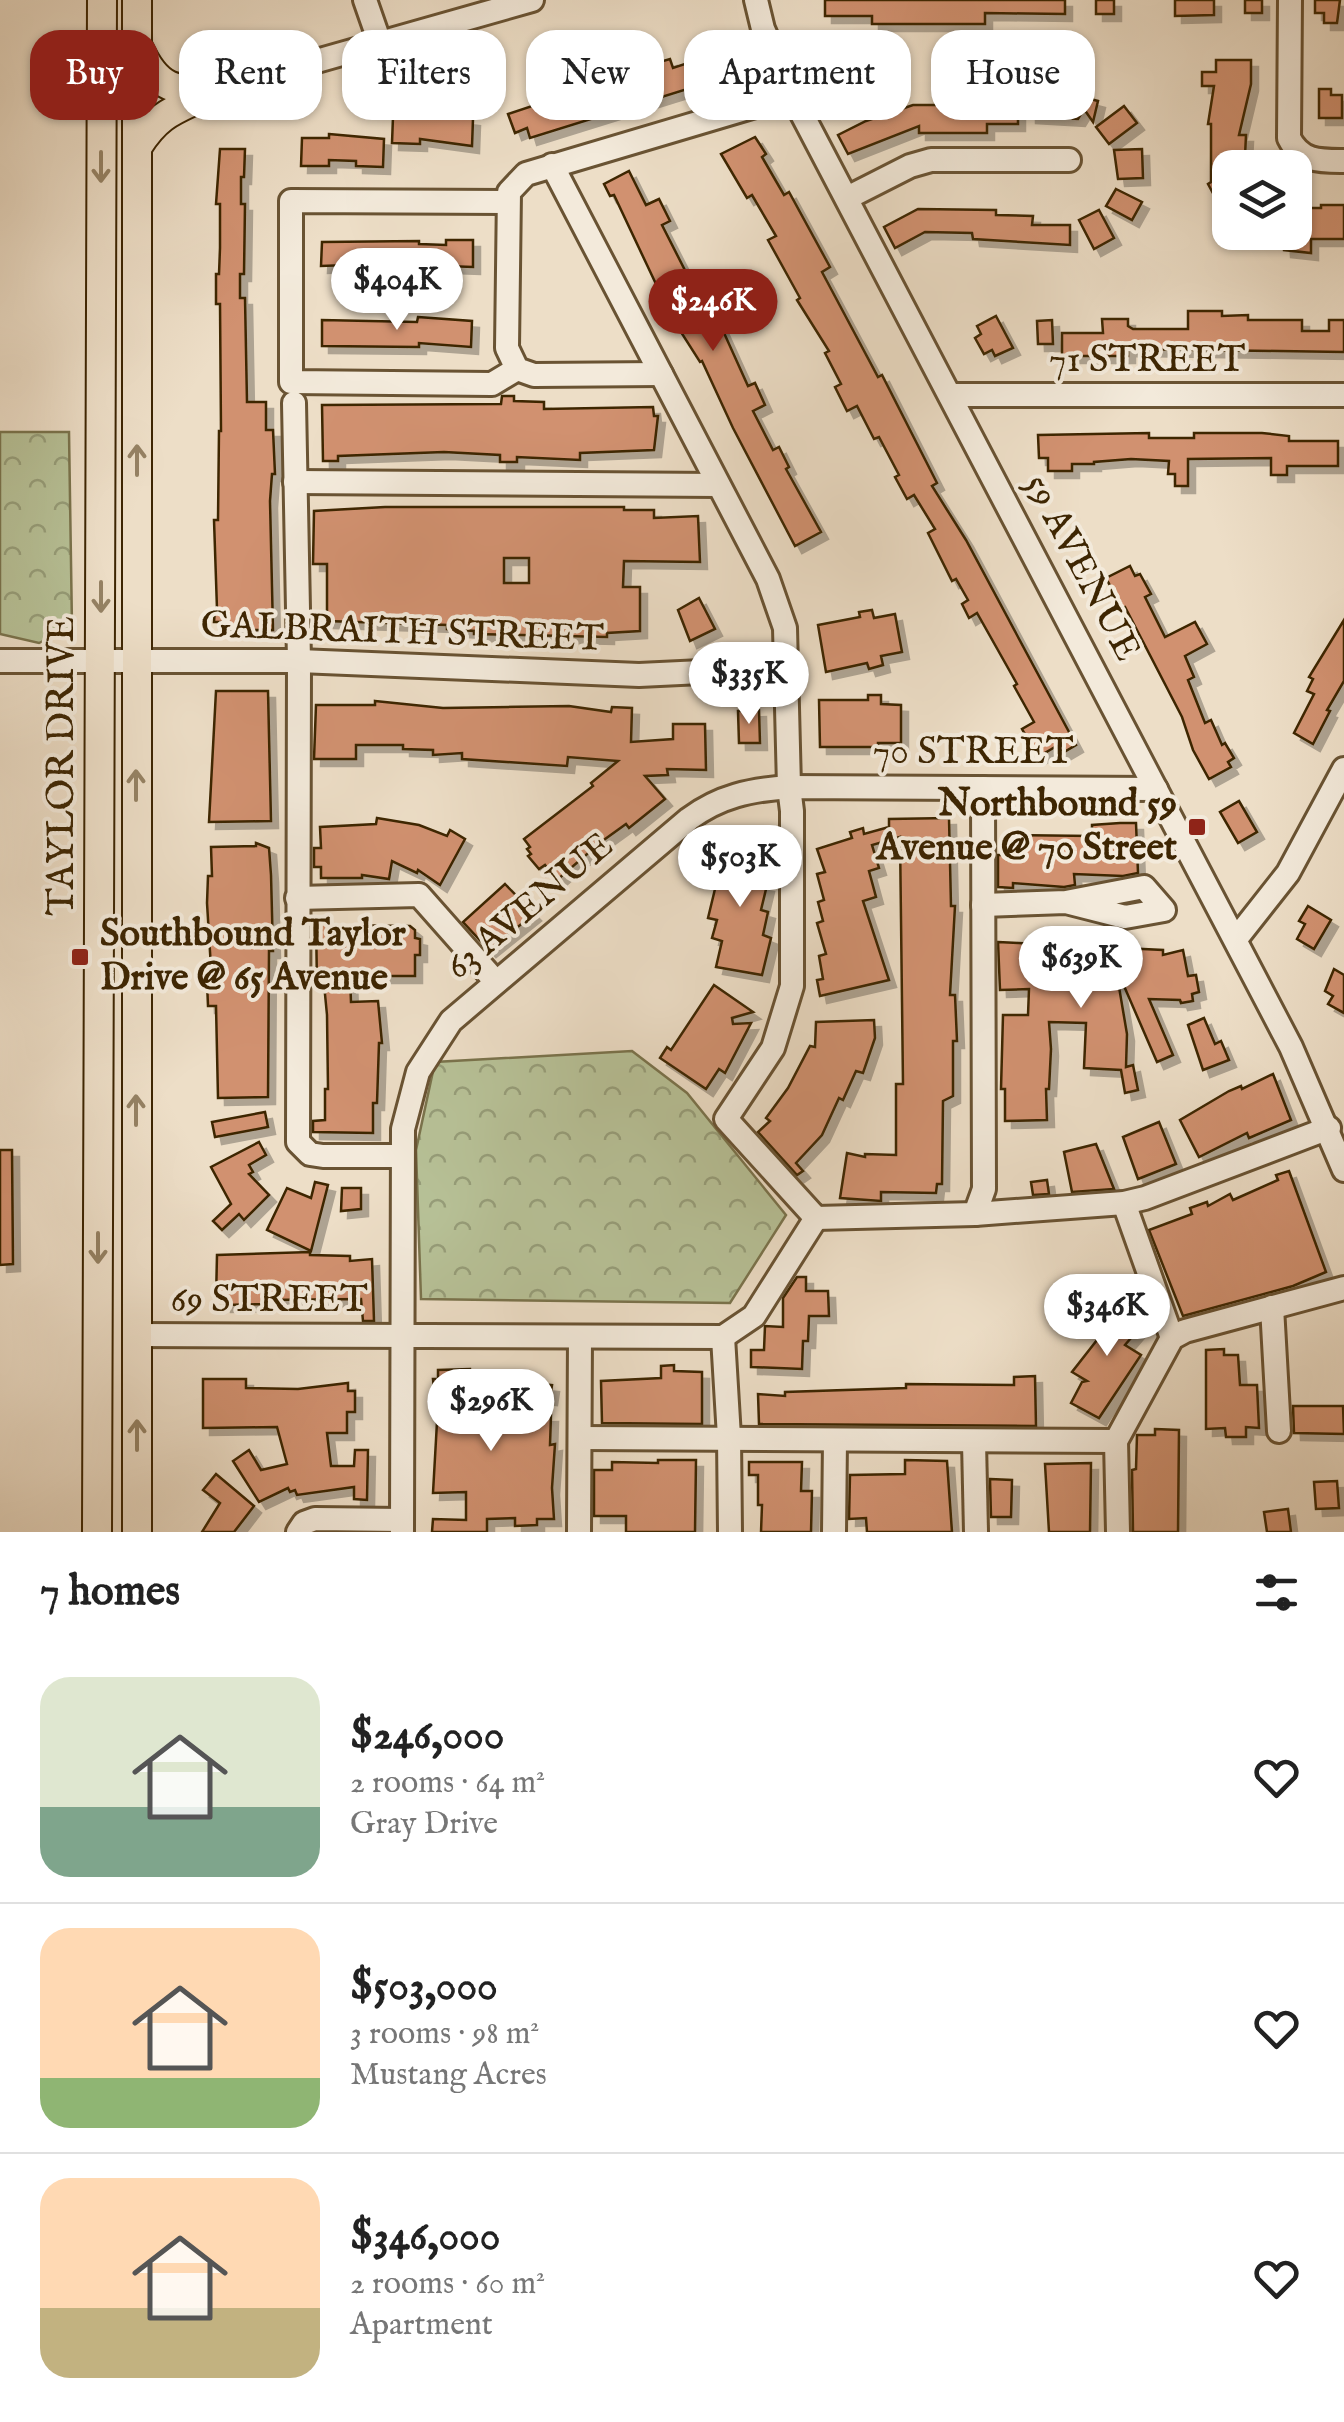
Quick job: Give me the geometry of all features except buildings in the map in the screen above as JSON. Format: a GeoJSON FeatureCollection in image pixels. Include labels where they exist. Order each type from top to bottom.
{"type":"FeatureCollection","features":[{"type":"Feature","properties":{"kind":"main road","name":"TAYLOR DRIVE"},"geometry":{"type":"LineString","coordinates":[[97,1532],[102,0]]}},
{"type":"Feature","properties":{"kind":"main road","name":"TAYLOR DRIVE"},"geometry":{"type":"LineString","coordinates":[[138,0],[138,30]]}},
{"type":"Feature","properties":{"kind":"main road"},"geometry":{"type":"LineString","coordinates":[[138,146],[151,124],[179,109]]}},
{"type":"Feature","properties":{"kind":"main road","name":"TAYLOR DRIVE"},"geometry":{"type":"LineString","coordinates":[[137,1532],[138,120]]}},
{"type":"Feature","properties":{"kind":"street"},"geometry":{"type":"LineString","coordinates":[[365,0],[375,30]]}},
{"type":"Feature","properties":{"kind":"street"},"geometry":{"type":"LineString","coordinates":[[428,30],[532,0]]}},
{"type":"Feature","properties":{"kind":"street","name":"59 AVENUE"},"geometry":{"type":"LineString","coordinates":[[756,0],[762,30]]}},
{"type":"Feature","properties":{"kind":"street"},"geometry":{"type":"LineString","coordinates":[[1290,0],[1289,138],[1299,154],[1309,159],[1344,161]]}},
{"type":"Feature","properties":{"kind":"street"},"geometry":{"type":"LineString","coordinates":[[660,374],[534,375],[517,368],[507,348],[506,202],[508,192],[520,177],[705,120]]}},
{"type":"Feature","properties":{"kind":"street","name":"59 AVENUE"},"geometry":{"type":"LineString","coordinates":[[806,120],[1292,1046],[1336,1138],[1344,1170]]}},
{"type":"Feature","properties":{"kind":"street"},"geometry":{"type":"LineString","coordinates":[[847,198],[910,166],[931,160],[1069,160]]}},
{"type":"Feature","properties":{"kind":"street"},"geometry":{"type":"LineString","coordinates":[[552,166],[774,592],[784,628],[792,811],[792,986],[773,1048],[726,1118],[816,1218],[975,1214],[1124,1203],[1336,1138]]}},
{"type":"Feature","properties":{"kind":"street"},"geometry":{"type":"LineString","coordinates":[[506,202],[291,201],[291,382],[492,384],[517,368]]}},
{"type":"Feature","properties":{"kind":"street","name":"71 STREET"},"geometry":{"type":"LineString","coordinates":[[950,395],[1344,395]]}},
{"type":"Feature","properties":{"kind":"street"},"geometry":{"type":"LineString","coordinates":[[294,403],[299,661],[298,1142],[310,1154],[401,1156]]}},
{"type":"Feature","properties":{"kind":"street"},"geometry":{"type":"LineString","coordinates":[[295,482],[718,485]]}},
{"type":"Feature","properties":{"kind":"street","name":"GALBRAITH STREET"},"geometry":{"type":"LineString","coordinates":[[0,662],[299,661],[639,675],[786,668]]}},
{"type":"Feature","properties":{"kind":"street"},"geometry":{"type":"LineString","coordinates":[[1236,939],[1288,873],[1344,770]]}},
{"type":"Feature","properties":{"kind":"street","name":"70 STREET"},"geometry":{"type":"LineString","coordinates":[[788,787],[1156,789]]}},
{"type":"Feature","properties":{"kind":"street","name":"63 AVENUE"},"geometry":{"type":"LineString","coordinates":[[298,1532],[315,1519],[402,1526],[403,1129],[418,1072],[451,1021],[707,806],[740,793],[788,787]]}},
{"type":"Feature","properties":{"kind":"street"},"geometry":{"type":"LineString","coordinates":[[975,1214],[984,1189],[983,788]]}},
{"type":"Feature","properties":{"kind":"street"},"geometry":{"type":"LineString","coordinates":[[297,898],[419,896],[496,982]]}},
{"type":"Feature","properties":{"kind":"street"},"geometry":{"type":"LineString","coordinates":[[982,905],[1066,902]]}},
{"type":"Feature","properties":{"kind":"street"},"geometry":{"type":"LineString","coordinates":[[1124,1203],[1172,1338]]}},
{"type":"Feature","properties":{"kind":"street"},"geometry":{"type":"LineString","coordinates":[[730,1532],[723,1337],[754,1316],[816,1218]]}},
{"type":"Feature","properties":{"kind":"street"},"geometry":{"type":"LineString","coordinates":[[1118,1532],[1116,1441],[1172,1338],[1344,1288]]}},
{"type":"Feature","properties":{"kind":"street"},"geometry":{"type":"LineString","coordinates":[[1272,1307],[1279,1432]]}},
{"type":"Feature","properties":{"kind":"street","name":"69 STREET"},"geometry":{"type":"LineString","coordinates":[[136,1335],[723,1337]]}},
{"type":"Feature","properties":{"kind":"street"},"geometry":{"type":"LineString","coordinates":[[579,1532],[580,1337]]}},
{"type":"Feature","properties":{"kind":"street"},"geometry":{"type":"LineString","coordinates":[[580,1438],[1116,1441]]}},
{"type":"Feature","properties":{"kind":"street"},"geometry":{"type":"LineString","coordinates":[[834,1440],[834,1532]]}},
{"type":"Feature","properties":{"kind":"street"},"geometry":{"type":"LineString","coordinates":[[974,1442],[976,1532]]}},
{"type":"Feature","properties":{"kind":"green space"},"geometry":{"type":"Polygon","coordinates":[[[0,432],[69,432],[72,627],[39,643],[0,634],[0,432]]]}},
{"type":"Feature","properties":{"kind":"green space"},"geometry":{"type":"Polygon","coordinates":[[[632,1051],[687,1093],[786,1215],[730,1303],[421,1299],[416,1150],[435,1062],[632,1051]]]}},
{"type":"Feature","properties":{"kind":"place","name":"Northbound 59 Avenue @ 70 Street"},"geometry":{"type":"Point","coordinates":[1197,827]}},
{"type":"Feature","properties":{"kind":"place","name":"Southbound Taylor Drive @ 65 Avenue"},"geometry":{"type":"Point","coordinates":[80,957]}}]}
